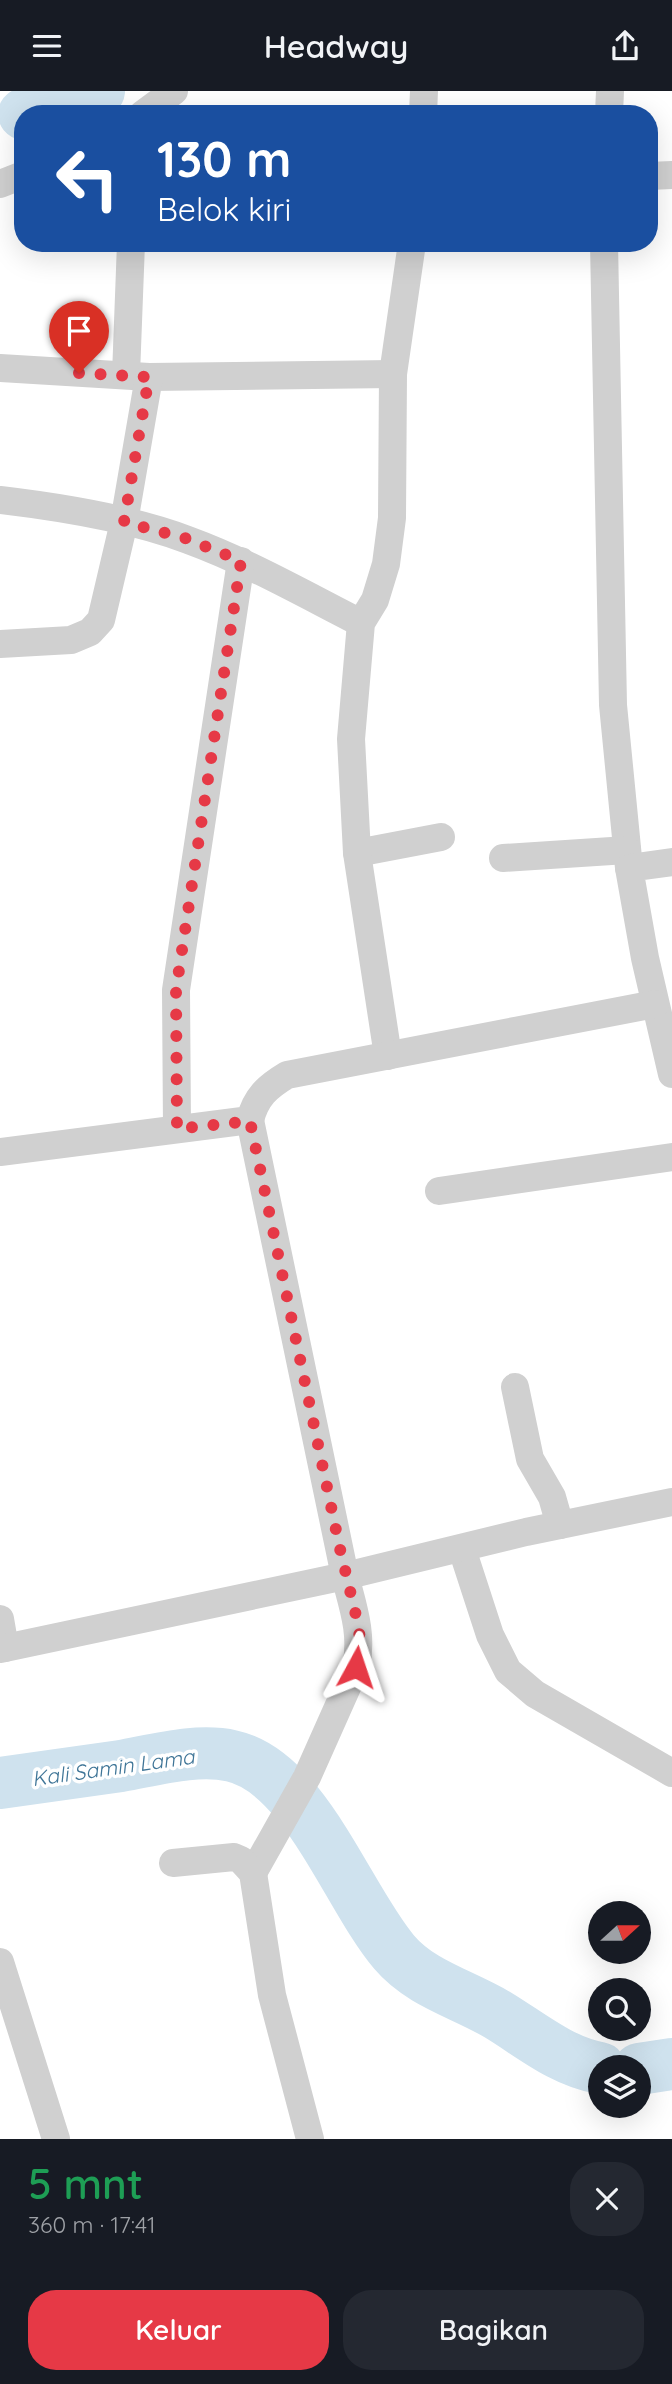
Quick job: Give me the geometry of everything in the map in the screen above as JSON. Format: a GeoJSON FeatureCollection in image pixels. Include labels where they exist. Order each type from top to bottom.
{"type":"FeatureCollection","features":[{"type":"Feature","properties":{"kind":"street"},"geometry":{"type":"LineString","coordinates":[[155,105],[174,91]]}},
{"type":"Feature","properties":{"kind":"street"},"geometry":{"type":"LineString","coordinates":[[0,644],[71,640],[84,636],[97,627],[101,620],[124,522],[138,376],[131,252]]}},
{"type":"Feature","properties":{"kind":"street"},"geometry":{"type":"LineString","coordinates":[[388,1056],[357,853],[351,739],[361,623],[375,600],[386,564],[392,518],[393,374],[411,252]]}},
{"type":"Feature","properties":{"kind":"street"},"geometry":{"type":"LineString","coordinates":[[604,252],[613,705],[628,859],[655,1004],[672,1074]]}},
{"type":"Feature","properties":{"kind":"street"},"geometry":{"type":"LineString","coordinates":[[0,368],[138,376],[393,374]]}},
{"type":"Feature","properties":{"kind":"street"},"geometry":{"type":"LineString","coordinates":[[0,500],[50,506],[185,538],[241,561],[361,623]]}},
{"type":"Feature","properties":{"kind":"street"},"geometry":{"type":"LineString","coordinates":[[177,1129],[176,990],[241,561]]}},
{"type":"Feature","properties":{"kind":"street"},"geometry":{"type":"LineString","coordinates":[[357,853],[441,837]]}},
{"type":"Feature","properties":{"kind":"street"},"geometry":{"type":"LineString","coordinates":[[503,858],[672,862]]}},
{"type":"Feature","properties":{"kind":"street"},"geometry":{"type":"LineString","coordinates":[[253,1873],[307,1777],[356,1667],[360,1647],[359,1628],[345,1576],[250,1121],[257,1100],[265,1090],[287,1075],[655,1004]]}},
{"type":"Feature","properties":{"kind":"street"},"geometry":{"type":"LineString","coordinates":[[0,1152],[250,1121]]}},
{"type":"Feature","properties":{"kind":"street"},"geometry":{"type":"LineString","coordinates":[[439,1191],[672,1157]]}},
{"type":"Feature","properties":{"kind":"street"},"geometry":{"type":"LineString","coordinates":[[515,1387],[530,1459],[552,1497],[560,1525]]}},
{"type":"Feature","properties":{"kind":"street"},"geometry":{"type":"LineString","coordinates":[[0,1619],[2,1648],[345,1576],[672,1501]]}},
{"type":"Feature","properties":{"kind":"street"},"geometry":{"type":"LineString","coordinates":[[462,1549],[490,1635],[508,1671],[535,1694],[672,1773]]}},
{"type":"Feature","properties":{"kind":"street"},"geometry":{"type":"LineString","coordinates":[[173,1863],[234,1857],[241,1860],[253,1873],[272,1995],[310,2139]]}},
{"type":"Feature","properties":{"kind":"street"},"geometry":{"type":"LineString","coordinates":[[0,1962],[56,2139]]}},
{"type":"Feature","properties":{"kind":"waterway"},"geometry":{"type":"LineString","coordinates":[[53,105],[99,91]]}},
{"type":"Feature","properties":{"kind":"waterway","name":"Kali Samin Lama"},"geometry":{"type":"LineString","coordinates":[[0,1783],[205,1753],[232,1756],[258,1767],[282,1786],[303,1811],[377,1929],[405,1963],[559,2053],[588,2065]]}},
{"type":"Feature","properties":{"kind":"waterway","name":"Kali Samin Lama"},"geometry":{"type":"LineString","coordinates":[[651,2067],[672,2064]]}},
{"type":"Feature","properties":{"kind":"route"},"geometry":{"type":"LineString","coordinates":[[79,373],[149,377],[124,522],[185,538],[241,561],[176,990],[177,1129],[250,1121],[345,1576],[359,1628],[360,1647],[356,1667]]}}]}
